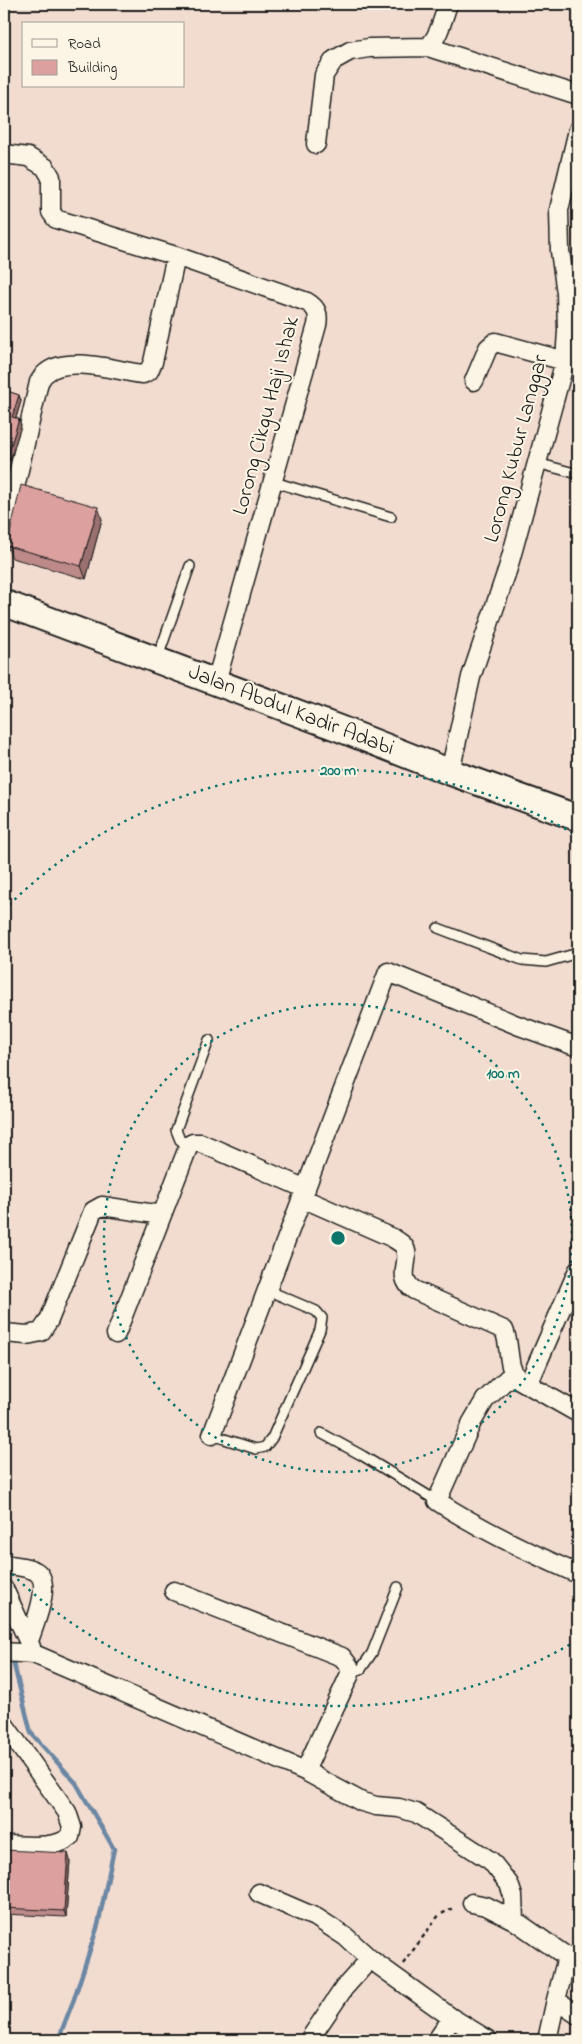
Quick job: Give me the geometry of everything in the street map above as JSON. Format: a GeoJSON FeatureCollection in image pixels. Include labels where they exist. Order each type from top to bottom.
{"type":"FeatureCollection","features":[{"type":"Feature","properties":{"kind":"main road","name":"Jalan Abdul Kadir Adabi"},"geometry":{"type":"LineString","coordinates":[[4,603],[450,772],[578,818]]}},
{"type":"Feature","properties":{"kind":"street"},"geometry":{"type":"LineString","coordinates":[[428,47],[438,32],[448,4]]}},
{"type":"Feature","properties":{"kind":"street"},"geometry":{"type":"LineString","coordinates":[[316,144],[324,75],[334,60],[350,51],[369,48],[428,47],[578,95]]}},
{"type":"Feature","properties":{"kind":"street","name":"Lorong Kubur Langgar"},"geometry":{"type":"LineString","coordinates":[[450,772],[471,677],[508,568],[565,361],[572,294],[560,251],[559,210],[578,130]]}},
{"type":"Feature","properties":{"kind":"street"},"geometry":{"type":"LineString","coordinates":[[4,154],[28,157],[45,167],[51,177],[51,212],[56,219],[176,256],[153,362],[149,371],[143,374],[83,364],[62,366],[47,372],[39,382],[4,536]]}},
{"type":"Feature","properties":{"kind":"street","name":"Lorong Cikgu Haji Ishak"},"geometry":{"type":"LineString","coordinates":[[176,256],[308,302],[317,312],[317,325],[216,682]]}},
{"type":"Feature","properties":{"kind":"street"},"geometry":{"type":"LineString","coordinates":[[474,381],[488,348],[496,342],[565,361]]}},
{"type":"Feature","properties":{"kind":"street"},"geometry":{"type":"LineString","coordinates":[[212,1435],[388,972],[578,1047]]}},
{"type":"Feature","properties":{"kind":"street"},"geometry":{"type":"LineString","coordinates":[[116,1334],[190,1145],[192,1143],[201,1144],[394,1238],[404,1246],[406,1253],[404,1276],[407,1285],[414,1290],[504,1330],[508,1339],[512,1374],[578,1413]]}},
{"type":"Feature","properties":{"kind":"street"},"geometry":{"type":"LineString","coordinates":[[4,1333],[27,1335],[41,1332],[49,1320],[93,1211],[97,1208],[108,1207],[162,1215]]}},
{"type":"Feature","properties":{"kind":"street"},"geometry":{"type":"LineString","coordinates":[[528,1385],[578,1270]]}},
{"type":"Feature","properties":{"kind":"street"},"geometry":{"type":"LineString","coordinates":[[512,1374],[485,1400],[472,1422],[437,1501],[457,1514],[534,1555],[578,1574]]}},
{"type":"Feature","properties":{"kind":"street"},"geometry":{"type":"LineString","coordinates":[[4,1564],[36,1572],[44,1583],[29,1650]]}},
{"type":"Feature","properties":{"kind":"street"},"geometry":{"type":"LineString","coordinates":[[4,1589],[29,1650]]}},
{"type":"Feature","properties":{"kind":"street"},"geometry":{"type":"LineString","coordinates":[[174,1591],[342,1657],[349,1666],[350,1674],[305,1771]]}},
{"type":"Feature","properties":{"kind":"street"},"geometry":{"type":"LineString","coordinates":[[4,1652],[29,1650],[305,1771],[362,1802],[376,1806],[399,1808],[416,1813],[491,1861],[509,1884],[513,1896],[514,1920]]}},
{"type":"Feature","properties":{"kind":"street"},"geometry":{"type":"LineString","coordinates":[[4,1724],[67,1812],[72,1826],[70,1837],[64,1842],[4,1845]]}},
{"type":"Feature","properties":{"kind":"street"},"geometry":{"type":"LineString","coordinates":[[259,1893],[317,1918],[346,1937],[370,1959],[452,2018],[488,2040]]}},
{"type":"Feature","properties":{"kind":"street"},"geometry":{"type":"LineString","coordinates":[[472,1903],[486,1906],[514,1920],[563,1954],[566,1961],[547,2040]]}},
{"type":"Feature","properties":{"kind":"street"},"geometry":{"type":"LineString","coordinates":[[309,2040],[344,1988],[370,1959]]}},
{"type":"Feature","properties":{"kind":"street"},"geometry":{"type":"LineString","coordinates":[[556,2000],[578,2015]]}},
{"type":"Feature","properties":{"kind":"street"},"geometry":{"type":"LineString","coordinates":[[437,2040],[452,2018]]}},
{"type":"Feature","properties":{"kind":"lane"},"geometry":{"type":"LineString","coordinates":[[537,462],[578,474]]}},
{"type":"Feature","properties":{"kind":"lane"},"geometry":{"type":"LineString","coordinates":[[274,482],[391,516]]}},
{"type":"Feature","properties":{"kind":"lane"},"geometry":{"type":"LineString","coordinates":[[157,660],[190,566]]}},
{"type":"Feature","properties":{"kind":"lane"},"geometry":{"type":"LineString","coordinates":[[438,928],[522,960],[546,962],[567,954],[578,953]]}},
{"type":"Feature","properties":{"kind":"lane"},"geometry":{"type":"LineString","coordinates":[[190,1145],[180,1140],[176,1130],[209,1040]]}},
{"type":"Feature","properties":{"kind":"lane"},"geometry":{"type":"LineString","coordinates":[[212,1435],[256,1449],[265,1447],[272,1438],[320,1330],[322,1318],[316,1311],[267,1290]]}},
{"type":"Feature","properties":{"kind":"lane"},"geometry":{"type":"LineString","coordinates":[[321,1433],[437,1501]]}},
{"type":"Feature","properties":{"kind":"lane"},"geometry":{"type":"LineString","coordinates":[[350,1674],[361,1668],[372,1653],[398,1587]]}},
{"type":"Feature","properties":{"kind":"path"},"geometry":{"type":"LineString","coordinates":[[395,1976],[439,1915],[472,1903]]}},
{"type":"Feature","properties":{"kind":"building"},"geometry":{"type":"Polygon","coordinates":[[[4,390],[19,395],[12,417],[19,419],[8,454],[4,453],[4,390]]]}},
{"type":"Feature","properties":{"kind":"building"},"geometry":{"type":"Polygon","coordinates":[[[21,485],[98,507],[81,566],[7,546],[21,485]]]}},
{"type":"Feature","properties":{"kind":"building"},"geometry":{"type":"Polygon","coordinates":[[[4,1850],[68,1853],[64,1911],[4,1908],[4,1850]]]}},
{"type":"Feature","properties":{"kind":"waterway"},"geometry":{"type":"LineString","coordinates":[[4,1634],[9,1648]]}},
{"type":"Feature","properties":{"kind":"waterway"},"geometry":{"type":"LineString","coordinates":[[12,1657],[31,1733],[76,1783],[114,1849],[98,1925],[74,1999],[58,2040]]}}]}
